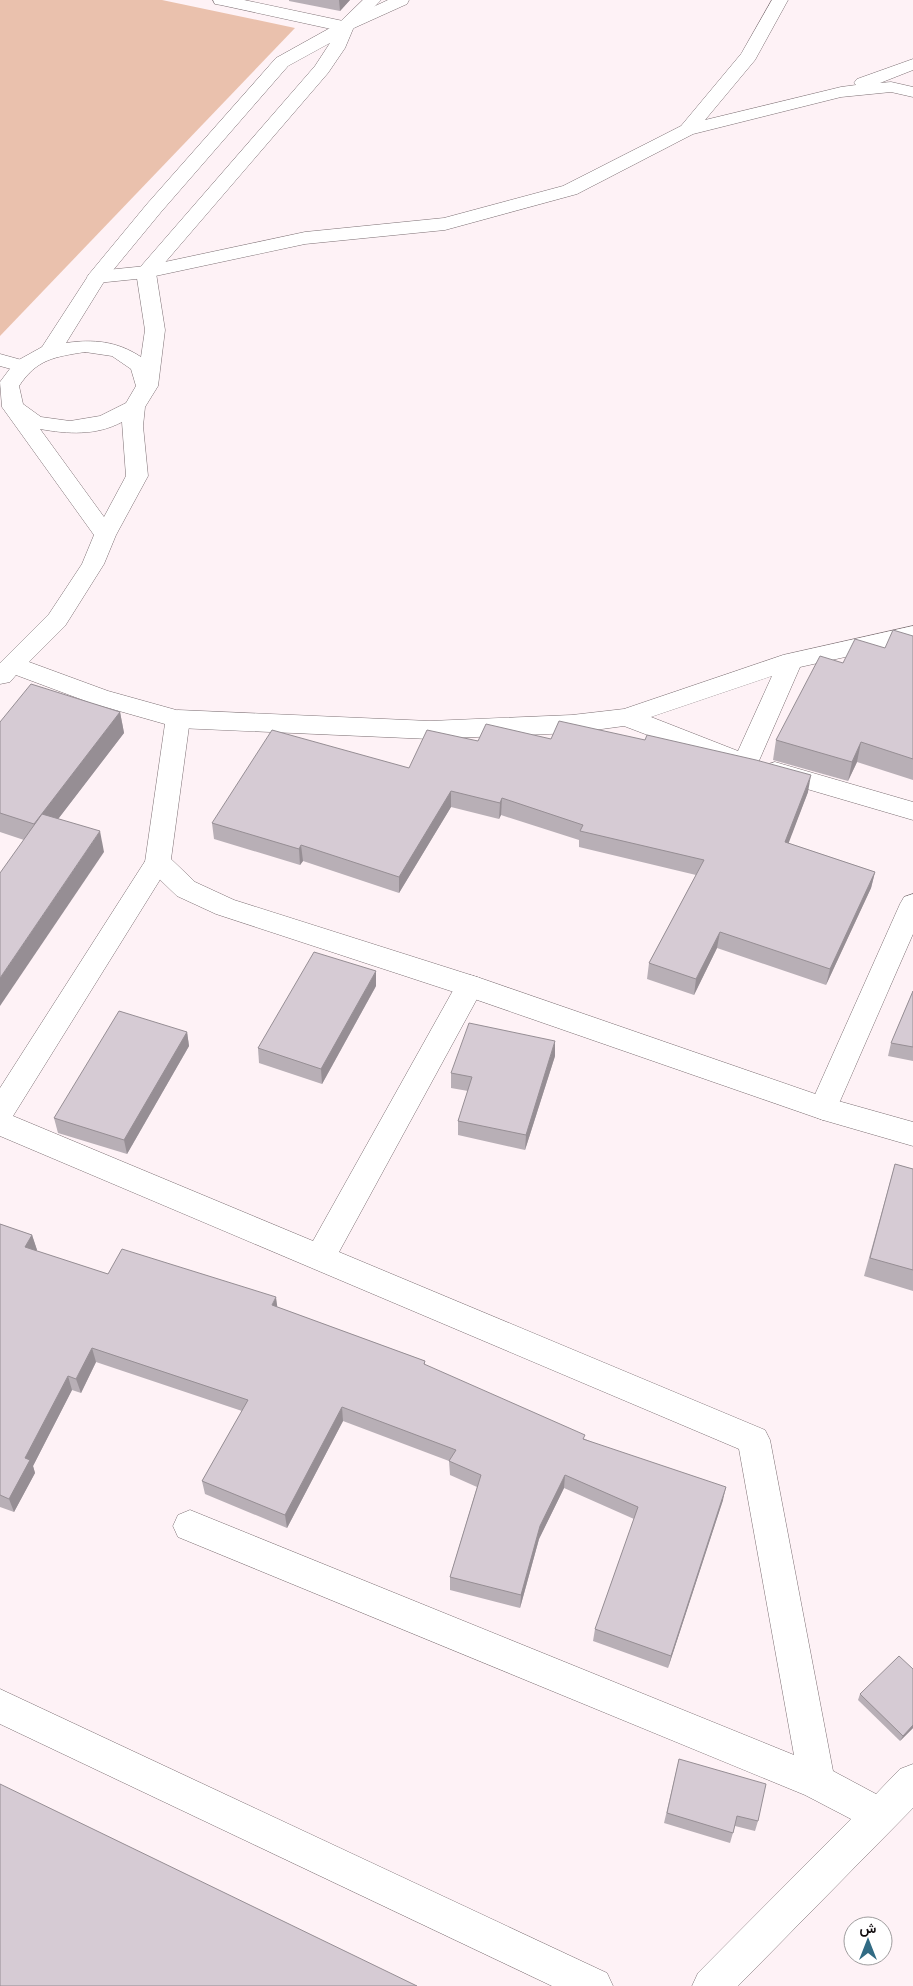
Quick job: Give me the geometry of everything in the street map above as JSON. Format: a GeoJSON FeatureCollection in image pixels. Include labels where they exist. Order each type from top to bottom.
{"type":"FeatureCollection","features":[{"type":"Feature","properties":{"kind":"street"},"geometry":{"type":"LineString","coordinates":[[221,0],[345,27]]}},
{"type":"Feature","properties":{"kind":"street"},"geometry":{"type":"LineString","coordinates":[[373,0],[345,27],[336,48],[322,69],[146,272],[154,330],[147,386],[134,407],[132,426],[137,476],[104,535],[93,564],[57,620],[6,671],[178,719],[430,730],[572,724],[626,717],[790,661],[913,634]]}},
{"type":"Feature","properties":{"kind":"street"},"geometry":{"type":"LineString","coordinates":[[50,351],[98,278],[154,208],[282,62],[345,27],[401,0]]}},
{"type":"Feature","properties":{"kind":"street"},"geometry":{"type":"LineString","coordinates":[[687,130],[749,56],[780,0]]}},
{"type":"Feature","properties":{"kind":"street"},"geometry":{"type":"LineString","coordinates":[[98,278],[146,272],[305,238],[445,224],[570,190],[687,130],[841,92],[913,64]]}},
{"type":"Feature","properties":{"kind":"street"},"geometry":{"type":"LineString","coordinates":[[841,92],[891,87],[913,92]]}},
{"type":"Feature","properties":{"kind":"street"},"geometry":{"type":"LineString","coordinates":[[7,393],[22,366],[50,351],[85,346],[118,351],[141,366],[147,386]]}},
{"type":"Feature","properties":{"kind":"street"},"geometry":{"type":"LineString","coordinates":[[0,360],[22,366]]}},
{"type":"Feature","properties":{"kind":"street"},"geometry":{"type":"LineString","coordinates":[[7,393],[36,422],[70,428],[106,422],[134,407]]}},
{"type":"Feature","properties":{"kind":"street"},"geometry":{"type":"LineString","coordinates":[[7,393],[104,535]]}},
{"type":"Feature","properties":{"kind":"street"},"geometry":{"type":"LineString","coordinates":[[745,763],[790,661]]}},
{"type":"Feature","properties":{"kind":"street"},"geometry":{"type":"LineString","coordinates":[[626,717],[745,763],[913,811]]}},
{"type":"Feature","properties":{"kind":"street"},"geometry":{"type":"LineString","coordinates":[[0,1112],[158,862],[178,719]]}},
{"type":"Feature","properties":{"kind":"street"},"geometry":{"type":"LineString","coordinates":[[158,862],[186,889],[225,907],[470,986],[823,1108],[913,1134]]}},
{"type":"Feature","properties":{"kind":"street"},"geometry":{"type":"LineString","coordinates":[[823,1108],[913,904]]}},
{"type":"Feature","properties":{"kind":"street"},"geometry":{"type":"LineString","coordinates":[[320,1257],[470,986]]}},
{"type":"Feature","properties":{"kind":"street"},"geometry":{"type":"LineString","coordinates":[[0,1123],[754,1440],[817,1782]]}},
{"type":"Feature","properties":{"kind":"street"},"geometry":{"type":"LineString","coordinates":[[190,1526],[817,1782],[880,1815]]}},
{"type":"Feature","properties":{"kind":"street"},"geometry":{"type":"LineString","coordinates":[[0,1706],[594,1986]]}},
{"type":"Feature","properties":{"kind":"street"},"geometry":{"type":"LineString","coordinates":[[711,1986],[913,1782]]}},
{"type":"Feature","properties":{"kind":"shaded area"},"geometry":{"type":"Polygon","coordinates":[[[0,0],[162,0],[295,28],[0,336],[0,0]]]}},
{"type":"Feature","properties":{"kind":"building"},"geometry":{"type":"Polygon","coordinates":[[[893,630],[913,636],[913,759],[861,742],[852,762],[776,740],[820,656],[843,663],[855,639],[885,648],[893,630]]]}},
{"type":"Feature","properties":{"kind":"building"},"geometry":{"type":"Polygon","coordinates":[[[31,684],[120,712],[34,824],[0,813],[0,722],[31,684]]]}},
{"type":"Feature","properties":{"kind":"building"},"geometry":{"type":"Polygon","coordinates":[[[559,721],[645,740],[647,735],[756,760],[811,775],[785,842],[875,872],[830,969],[720,932],[696,979],[649,963],[704,860],[580,831],[583,825],[502,798],[500,803],[451,791],[399,877],[301,845],[299,849],[212,823],[272,730],[409,768],[427,730],[478,741],[486,724],[551,739],[559,721]]]}},
{"type":"Feature","properties":{"kind":"building"},"geometry":{"type":"Polygon","coordinates":[[[42,814],[100,831],[0,978],[0,873],[42,814]]]}},
{"type":"Feature","properties":{"kind":"building"},"geometry":{"type":"Polygon","coordinates":[[[314,952],[376,971],[321,1069],[258,1048],[314,952]]]}},
{"type":"Feature","properties":{"kind":"building"},"geometry":{"type":"Polygon","coordinates":[[[913,991],[913,1047],[891,1043],[913,991]]]}},
{"type":"Feature","properties":{"kind":"building"},"geometry":{"type":"Polygon","coordinates":[[[119,1011],[187,1032],[124,1140],[54,1118],[119,1011]]]}},
{"type":"Feature","properties":{"kind":"building"},"geometry":{"type":"Polygon","coordinates":[[[469,1023],[555,1041],[526,1135],[458,1121],[472,1077],[451,1073],[469,1023]]]}},
{"type":"Feature","properties":{"kind":"building"},"geometry":{"type":"Polygon","coordinates":[[[895,1164],[913,1169],[913,1270],[870,1258],[895,1164]]]}},
{"type":"Feature","properties":{"kind":"building"},"geometry":{"type":"Polygon","coordinates":[[[0,1224],[32,1235],[25,1247],[108,1274],[122,1249],[276,1297],[272,1305],[425,1361],[424,1364],[585,1435],[583,1439],[726,1487],[671,1656],[595,1629],[638,1507],[565,1475],[540,1526],[521,1595],[450,1577],[481,1475],[449,1461],[456,1450],[342,1407],[285,1515],[202,1481],[248,1400],[92,1348],[76,1379],[68,1376],[25,1458],[30,1460],[9,1499],[0,1495],[0,1224]]]}},
{"type":"Feature","properties":{"kind":"building"},"geometry":{"type":"Polygon","coordinates":[[[899,1656],[913,1669],[913,1725],[903,1736],[860,1694],[899,1656]]]}},
{"type":"Feature","properties":{"kind":"building"},"geometry":{"type":"Polygon","coordinates":[[[679,1759],[766,1784],[758,1821],[737,1816],[733,1833],[667,1813],[679,1759]]]}},
{"type":"Feature","properties":{"kind":"building"},"geometry":{"type":"Polygon","coordinates":[[[0,1784],[417,1986],[0,1986],[0,1784]]]}}]}
